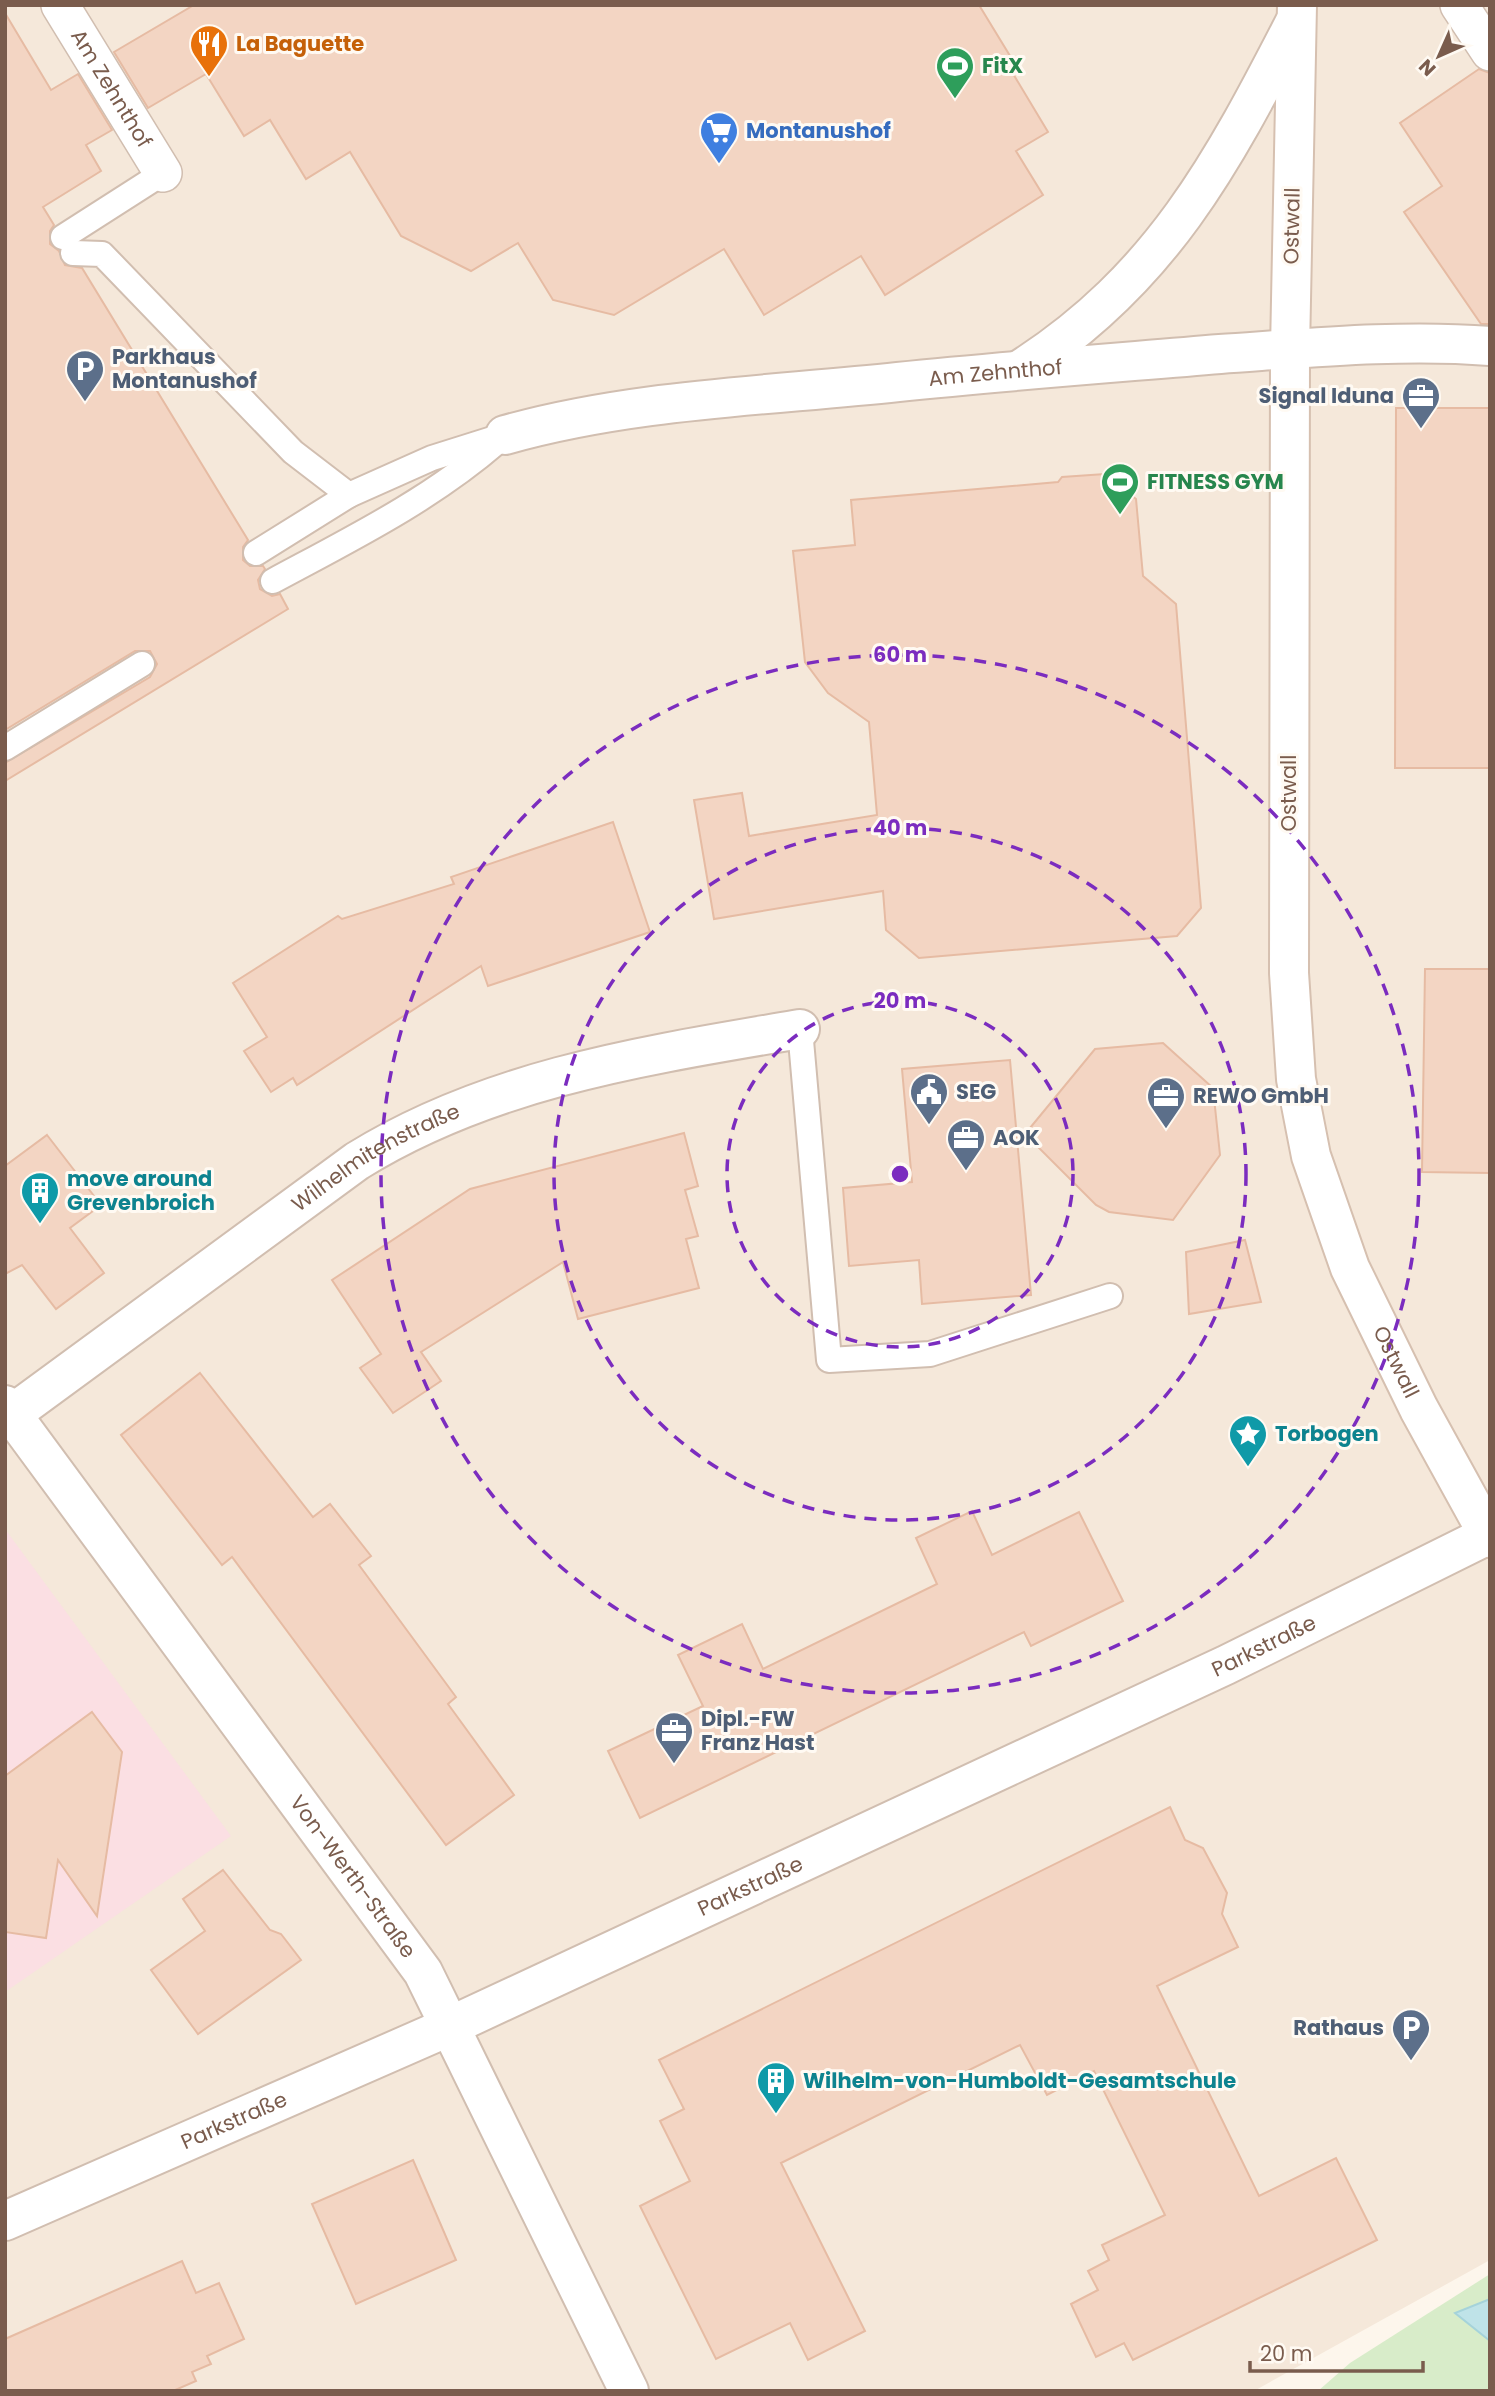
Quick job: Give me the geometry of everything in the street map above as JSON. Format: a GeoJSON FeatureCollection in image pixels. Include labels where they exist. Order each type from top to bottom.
{"type":"FeatureCollection","features":[{"type":"Feature","properties":{"kind":"street","name":"Am Zehnthof"},"geometry":{"type":"LineString","coordinates":[[60,5],[163,173]]}},
{"type":"Feature","properties":{"kind":"street"},"geometry":{"type":"LineString","coordinates":[[1459,5],[1490,52]]}},
{"type":"Feature","properties":{"kind":"street"},"geometry":{"type":"LineString","coordinates":[[1019,370],[1084,325],[1138,273],[1170,235],[1228,148],[1296,13]]}},
{"type":"Feature","properties":{"kind":"street","name":"Ostwall"},"geometry":{"type":"LineString","coordinates":[[1296,13],[1290,349],[1289,973],[1296,1079],[1311,1156],[1350,1268],[1419,1409],[1489,1536]]}},
{"type":"Feature","properties":{"kind":"street","name":"Am Zehnthof"},"geometry":{"type":"LineString","coordinates":[[505,435],[546,424],[634,409],[1019,370],[1290,349],[1421,343],[1490,346]]}},
{"type":"Feature","properties":{"kind":"street","name":"Wilhelmitenstraße"},"geometry":{"type":"LineString","coordinates":[[8,1409],[358,1161],[411,1129],[523,1086],[637,1057],[800,1029]]}},
{"type":"Feature","properties":{"kind":"street","name":"Von-Werth-Straße"},"geometry":{"type":"LineString","coordinates":[[8,1409],[423,1972],[629,2391]]}},
{"type":"Feature","properties":{"kind":"street","name":"Parkstraße"},"geometry":{"type":"LineString","coordinates":[[5,2221],[448,2027],[1226,1665],[1489,1536]]}},
{"type":"Feature","properties":{"kind":"lane"},"geometry":{"type":"LineString","coordinates":[[163,173],[68,245],[102,254],[272,431],[315,471],[349,495]]}},
{"type":"Feature","properties":{"kind":"lane"},"geometry":{"type":"LineString","coordinates":[[256,553],[349,495],[421,463],[505,435]]}},
{"type":"Feature","properties":{"kind":"lane"},"geometry":{"type":"LineString","coordinates":[[272,581],[410,507],[467,468],[505,435]]}},
{"type":"Feature","properties":{"kind":"lane"},"geometry":{"type":"LineString","coordinates":[[5,748],[142,664]]}},
{"type":"Feature","properties":{"kind":"lane"},"geometry":{"type":"LineString","coordinates":[[800,1029],[829,1360],[930,1354],[1110,1296]]}},
{"type":"Feature","properties":{"kind":"shaded area"},"geometry":{"type":"Polygon","coordinates":[[[5,5],[1490,5],[1490,2260],[1254,2391],[5,2391],[5,5]]]}},
{"type":"Feature","properties":{"kind":"shaded area"},"geometry":{"type":"Polygon","coordinates":[[[5,1529],[231,1836],[5,1992],[5,1529]]]}},
{"type":"Feature","properties":{"kind":"green space"},"geometry":{"type":"Polygon","coordinates":[[[1490,2274],[1490,2391],[1318,2391],[1350,2363],[1490,2274]]]}},
{"type":"Feature","properties":{"kind":"water"},"geometry":{"type":"Polygon","coordinates":[[[1490,2299],[1490,2341],[1455,2313],[1490,2299]]]}},
{"type":"Feature","properties":{"kind":"building","name":"Montanushof"},"geometry":{"type":"Polygon","coordinates":[[[194,5],[979,5],[1018,69],[1012,72],[1048,132],[1016,151],[1043,195],[885,295],[861,256],[764,315],[724,249],[614,315],[553,300],[518,243],[471,271],[401,236],[350,152],[306,179],[270,120],[244,136],[206,74],[148,108],[114,52],[194,5]]]}},
{"type":"Feature","properties":{"kind":"building","name":"Parkhaus Montanushof"},"geometry":{"type":"Polygon","coordinates":[[[5,13],[51,90],[78,74],[112,130],[86,145],[101,171],[43,207],[54,225],[50,231],[50,244],[59,251],[65,265],[82,268],[248,540],[243,547],[243,560],[250,566],[263,566],[265,569],[258,580],[260,589],[272,596],[280,594],[288,609],[5,781],[5,763],[150,677],[157,664],[150,651],[135,651],[5,730],[5,13]]]}},
{"type":"Feature","properties":{"kind":"building"},"geometry":{"type":"Polygon","coordinates":[[[1479,69],[1490,73],[1490,324],[1481,324],[1404,212],[1442,186],[1400,123],[1479,69]]]}},
{"type":"Feature","properties":{"kind":"building"},"geometry":{"type":"Polygon","coordinates":[[[1396,408],[1490,408],[1490,768],[1395,768],[1396,408]]]}},
{"type":"Feature","properties":{"kind":"building"},"geometry":{"type":"Polygon","coordinates":[[[1105,474],[1136,499],[1143,576],[1176,604],[1201,908],[1177,936],[919,958],[886,930],[883,891],[714,919],[694,800],[742,793],[749,836],[877,815],[869,722],[828,693],[805,662],[793,551],[855,545],[851,500],[1058,482],[1062,477],[1105,474]]]}},
{"type":"Feature","properties":{"kind":"building"},"geometry":{"type":"Polygon","coordinates":[[[613,822],[650,932],[488,986],[481,966],[297,1085],[293,1078],[271,1092],[244,1051],[267,1037],[233,983],[338,916],[342,919],[454,884],[451,877],[613,822]]]}},
{"type":"Feature","properties":{"kind":"building"},"geometry":{"type":"Polygon","coordinates":[[[1425,969],[1490,969],[1490,1173],[1422,1172],[1425,969]]]}},
{"type":"Feature","properties":{"kind":"building","name":"REWO GmbH"},"geometry":{"type":"Polygon","coordinates":[[[1163,1043],[1213,1088],[1220,1155],[1173,1220],[1109,1212],[1096,1205],[1025,1134],[1095,1049],[1163,1043]]]}},
{"type":"Feature","properties":{"kind":"building","name":"AOK"},"geometry":{"type":"Polygon","coordinates":[[[1010,1060],[1031,1295],[922,1304],[919,1260],[849,1266],[843,1188],[912,1182],[902,1069],[1010,1060]]]}},
{"type":"Feature","properties":{"kind":"building"},"geometry":{"type":"Polygon","coordinates":[[[684,1133],[698,1186],[685,1190],[698,1236],[686,1239],[699,1288],[578,1319],[563,1262],[421,1352],[441,1381],[393,1413],[360,1368],[381,1354],[332,1280],[470,1189],[684,1133]]]}},
{"type":"Feature","properties":{"kind":"building","name":"move around Grevenbroich"},"geometry":{"type":"Polygon","coordinates":[[[47,1135],[101,1205],[70,1228],[104,1273],[56,1309],[22,1265],[5,1274],[5,1166],[47,1135]]]}},
{"type":"Feature","properties":{"kind":"building"},"geometry":{"type":"Polygon","coordinates":[[[1245,1240],[1261,1302],[1189,1314],[1186,1252],[1245,1240]]]}},
{"type":"Feature","properties":{"kind":"building"},"geometry":{"type":"Polygon","coordinates":[[[200,1373],[313,1517],[330,1504],[371,1556],[359,1565],[456,1697],[448,1704],[514,1795],[446,1845],[232,1557],[222,1565],[121,1435],[200,1373]]]}},
{"type":"Feature","properties":{"kind":"building"},"geometry":{"type":"Polygon","coordinates":[[[972,1511],[992,1555],[1079,1512],[1123,1601],[1031,1646],[1024,1632],[640,1818],[608,1751],[703,1706],[678,1655],[742,1624],[763,1669],[937,1584],[916,1538],[972,1511]]]}},
{"type":"Feature","properties":{"kind":"building"},"geometry":{"type":"Polygon","coordinates":[[[92,1712],[122,1752],[97,1916],[58,1860],[46,1938],[5,1932],[5,1776],[92,1712]]]}},
{"type":"Feature","properties":{"kind":"building"},"geometry":{"type":"Polygon","coordinates":[[[1170,1807],[1185,1840],[1203,1848],[1227,1893],[1222,1914],[1238,1947],[1157,1986],[1259,2196],[1336,2158],[1377,2240],[1133,2360],[1124,2343],[1096,2357],[1071,2304],[1098,2290],[1088,2271],[1109,2260],[1102,2245],[1165,2215],[1094,2071],[1047,2095],[1020,2045],[781,2163],[865,2331],[808,2360],[790,2323],[716,2359],[640,2206],[690,2181],[660,2121],[684,2109],[659,2060],[1170,1807]]]}},
{"type":"Feature","properties":{"kind":"building"},"geometry":{"type":"Polygon","coordinates":[[[223,1870],[270,1930],[281,1934],[301,1960],[198,2034],[151,1970],[205,1931],[183,1899],[223,1870]]]}},
{"type":"Feature","properties":{"kind":"building"},"geometry":{"type":"Polygon","coordinates":[[[413,2160],[456,2260],[356,2304],[312,2204],[413,2160]]]}},
{"type":"Feature","properties":{"kind":"building"},"geometry":{"type":"Polygon","coordinates":[[[182,2261],[196,2293],[219,2283],[244,2339],[207,2356],[211,2364],[192,2372],[196,2381],[173,2391],[5,2391],[5,2339],[182,2261]]]}},
{"type":"Feature","properties":{"kind":"place","name":"La Baguette"},"geometry":{"type":"Point","coordinates":[209,78]}},
{"type":"Feature","properties":{"kind":"place","name":"FitX"},"geometry":{"type":"Point","coordinates":[955,100]}},
{"type":"Feature","properties":{"kind":"place","name":"Montanushof"},"geometry":{"type":"Point","coordinates":[719,165]}},
{"type":"Feature","properties":{"kind":"place","name":"Parkhaus Montanushof"},"geometry":{"type":"Point","coordinates":[85,403]}},
{"type":"Feature","properties":{"kind":"place","name":"Signal Iduna"},"geometry":{"type":"Point","coordinates":[1421,430]}},
{"type":"Feature","properties":{"kind":"place","name":"FITNESS GYM"},"geometry":{"type":"Point","coordinates":[1120,516]}},
{"type":"Feature","properties":{"kind":"place","name":"SEG"},"geometry":{"type":"Point","coordinates":[929,1126]}},
{"type":"Feature","properties":{"kind":"place","name":"REWO GmbH"},"geometry":{"type":"Point","coordinates":[1166,1130]}},
{"type":"Feature","properties":{"kind":"place","name":"AOK"},"geometry":{"type":"Point","coordinates":[966,1172]}},
{"type":"Feature","properties":{"kind":"place","name":"move around Grevenbroich"},"geometry":{"type":"Point","coordinates":[40,1225]}},
{"type":"Feature","properties":{"kind":"place","name":"Torbogen"},"geometry":{"type":"Point","coordinates":[1248,1468]}},
{"type":"Feature","properties":{"kind":"place","name":"Dipl.-FW Franz Hast"},"geometry":{"type":"Point","coordinates":[674,1765]}},
{"type":"Feature","properties":{"kind":"place","name":"Rathaus"},"geometry":{"type":"Point","coordinates":[1411,2062]}},
{"type":"Feature","properties":{"kind":"place","name":"Wilhelm-von-Humboldt-Gesamtschule"},"geometry":{"type":"Point","coordinates":[776,2115]}}]}
